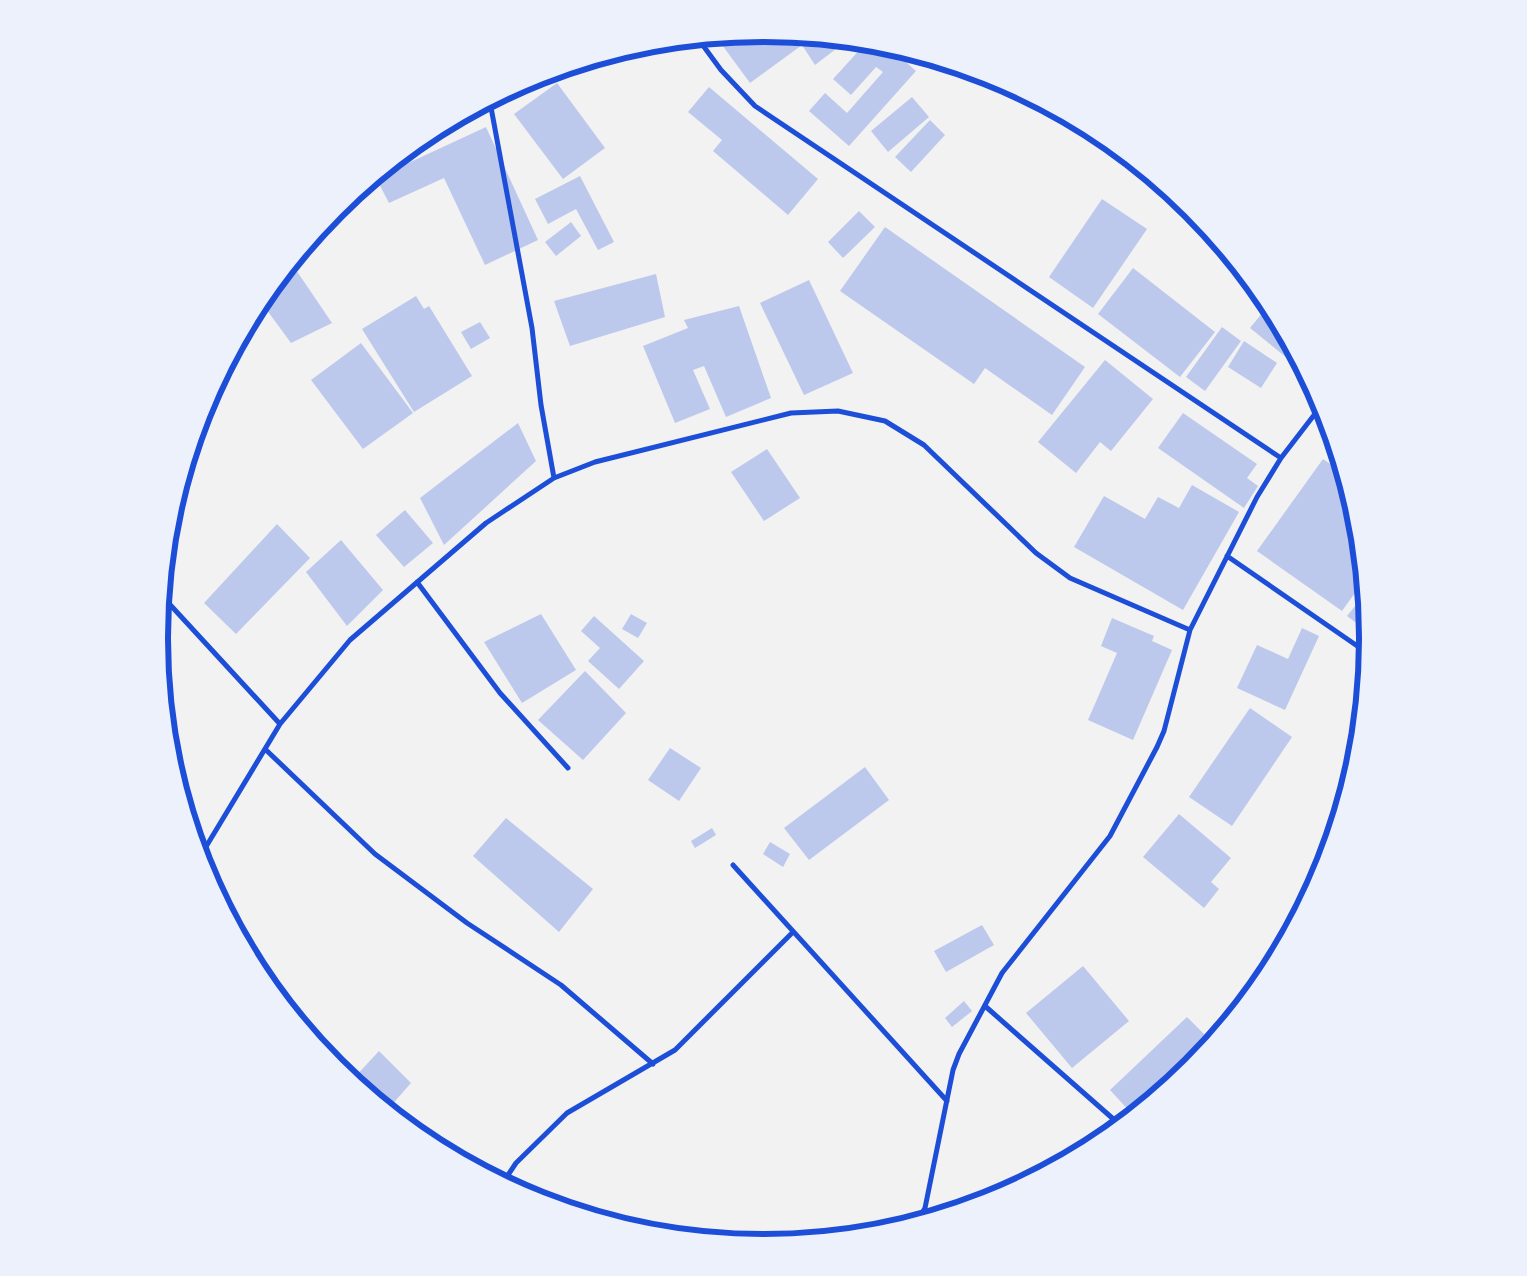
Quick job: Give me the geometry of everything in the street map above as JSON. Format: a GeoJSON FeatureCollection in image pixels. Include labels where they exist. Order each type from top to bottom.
{"type":"FeatureCollection","features":[{"type":"Feature","properties":{"kind":"street"},"geometry":{"type":"LineString","coordinates":[[704,46],[721,70],[755,106],[1281,458]]}},
{"type":"Feature","properties":{"kind":"street"},"geometry":{"type":"LineString","coordinates":[[491,109],[532,328],[541,405],[554,478]]}},
{"type":"Feature","properties":{"kind":"street"},"geometry":{"type":"LineString","coordinates":[[206,846],[280,724],[350,640],[486,523],[554,478],[595,462],[791,413],[838,411],[885,421],[924,446],[1036,553],[1070,578],[1190,630]]}},
{"type":"Feature","properties":{"kind":"street"},"geometry":{"type":"LineString","coordinates":[[923,1211],[946,1100],[959,1054],[1002,973],[1110,836],[1164,731],[1190,630],[1257,497],[1281,458],[1315,414]]}},
{"type":"Feature","properties":{"kind":"street"},"geometry":{"type":"LineString","coordinates":[[1227,556],[1359,647]]}},
{"type":"Feature","properties":{"kind":"street"},"geometry":{"type":"LineString","coordinates":[[417,582],[500,692],[568,768]]}},
{"type":"Feature","properties":{"kind":"street"},"geometry":{"type":"LineString","coordinates":[[169,603],[280,724]]}},
{"type":"Feature","properties":{"kind":"street"},"geometry":{"type":"LineString","coordinates":[[265,749],[375,854],[467,923],[561,985],[653,1064]]}},
{"type":"Feature","properties":{"kind":"street"},"geometry":{"type":"LineString","coordinates":[[733,865],[946,1100]]}},
{"type":"Feature","properties":{"kind":"street"},"geometry":{"type":"LineString","coordinates":[[508,1175],[516,1163],[567,1113],[675,1050],[793,932]]}},
{"type":"Feature","properties":{"kind":"street"},"geometry":{"type":"LineString","coordinates":[[985,1006],[1114,1119]]}},
{"type":"Feature","properties":{"kind":"building"},"geometry":{"type":"Polygon","coordinates":[[[764,42],[838,48],[815,65],[802,45],[750,83],[722,44],[764,42]]]}},
{"type":"Feature","properties":{"kind":"building"},"geometry":{"type":"Polygon","coordinates":[[[859,51],[903,59],[916,71],[849,146],[809,111],[825,93],[847,113],[883,72],[876,67],[851,95],[833,79],[859,51]]]}},
{"type":"Feature","properties":{"kind":"building"},"geometry":{"type":"Polygon","coordinates":[[[557,83],[605,148],[563,179],[514,114],[557,83]]]}},
{"type":"Feature","properties":{"kind":"building"},"geometry":{"type":"Polygon","coordinates":[[[709,87],[818,179],[788,215],[713,151],[722,140],[688,112],[709,87]]]}},
{"type":"Feature","properties":{"kind":"building"},"geometry":{"type":"Polygon","coordinates":[[[912,97],[929,117],[888,152],[871,131],[912,97]]]}},
{"type":"Feature","properties":{"kind":"building"},"geometry":{"type":"Polygon","coordinates":[[[930,120],[945,135],[911,172],[895,157],[930,120]]]}},
{"type":"Feature","properties":{"kind":"building"},"geometry":{"type":"Polygon","coordinates":[[[486,127],[538,240],[485,265],[444,178],[389,203],[379,184],[400,167],[486,127]]]}},
{"type":"Feature","properties":{"kind":"building"},"geometry":{"type":"Polygon","coordinates":[[[580,176],[614,242],[598,250],[576,209],[548,224],[535,199],[580,176]]]}},
{"type":"Feature","properties":{"kind":"building"},"geometry":{"type":"Polygon","coordinates":[[[1102,199],[1147,229],[1093,308],[1049,277],[1102,199]]]}},
{"type":"Feature","properties":{"kind":"building"},"geometry":{"type":"Polygon","coordinates":[[[859,211],[875,227],[843,258],[828,242],[859,211]]]}},
{"type":"Feature","properties":{"kind":"building"},"geometry":{"type":"Polygon","coordinates":[[[571,222],[581,236],[556,256],[545,242],[571,222]]]}},
{"type":"Feature","properties":{"kind":"building"},"geometry":{"type":"Polygon","coordinates":[[[885,227],[1085,367],[1052,415],[985,368],[974,384],[840,291],[885,227]]]}},
{"type":"Feature","properties":{"kind":"building"},"geometry":{"type":"Polygon","coordinates":[[[1133,268],[1215,332],[1180,377],[1098,314],[1133,268]]]}},
{"type":"Feature","properties":{"kind":"building"},"geometry":{"type":"Polygon","coordinates":[[[296,269],[332,323],[291,343],[266,309],[296,269]]]}},
{"type":"Feature","properties":{"kind":"building"},"geometry":{"type":"Polygon","coordinates":[[[656,274],[665,317],[570,346],[554,301],[656,274]]]}},
{"type":"Feature","properties":{"kind":"building"},"geometry":{"type":"Polygon","coordinates":[[[809,280],[853,373],[804,395],[760,303],[809,280]]]}},
{"type":"Feature","properties":{"kind":"building"},"geometry":{"type":"Polygon","coordinates":[[[416,296],[424,309],[429,306],[472,376],[414,412],[362,329],[416,296]]]}},
{"type":"Feature","properties":{"kind":"building"},"geometry":{"type":"Polygon","coordinates":[[[739,306],[771,398],[726,417],[704,366],[693,370],[710,409],[675,423],[643,346],[688,328],[684,320],[739,306]]]}},
{"type":"Feature","properties":{"kind":"building"},"geometry":{"type":"Polygon","coordinates":[[[1262,313],[1290,361],[1250,328],[1262,313]]]}},
{"type":"Feature","properties":{"kind":"building"},"geometry":{"type":"Polygon","coordinates":[[[480,322],[490,338],[471,349],[461,332],[480,322]]]}},
{"type":"Feature","properties":{"kind":"building"},"geometry":{"type":"Polygon","coordinates":[[[1222,327],[1241,341],[1205,391],[1186,377],[1222,327]]]}},
{"type":"Feature","properties":{"kind":"building"},"geometry":{"type":"Polygon","coordinates":[[[1244,341],[1277,363],[1261,388],[1228,367],[1244,341]]]}},
{"type":"Feature","properties":{"kind":"building"},"geometry":{"type":"Polygon","coordinates":[[[361,343],[413,413],[363,449],[311,380],[361,343]]]}},
{"type":"Feature","properties":{"kind":"building"},"geometry":{"type":"Polygon","coordinates":[[[1105,360],[1153,399],[1111,451],[1100,442],[1076,473],[1038,442],[1105,360]]]}},
{"type":"Feature","properties":{"kind":"building"},"geometry":{"type":"Polygon","coordinates":[[[1183,413],[1257,464],[1247,478],[1258,486],[1244,508],[1158,448],[1183,413]]]}},
{"type":"Feature","properties":{"kind":"building"},"geometry":{"type":"Polygon","coordinates":[[[518,423],[536,461],[444,545],[420,498],[518,423]]]}},
{"type":"Feature","properties":{"kind":"building"},"geometry":{"type":"Polygon","coordinates":[[[767,449],[800,498],[764,521],[731,472],[767,449]]]}},
{"type":"Feature","properties":{"kind":"building"},"geometry":{"type":"Polygon","coordinates":[[[1323,459],[1333,466],[1348,522],[1357,590],[1342,611],[1257,551],[1323,459]]]}},
{"type":"Feature","properties":{"kind":"building"},"geometry":{"type":"Polygon","coordinates":[[[1192,485],[1239,512],[1183,610],[1074,547],[1104,496],[1145,519],[1158,497],[1179,508],[1192,485]]]}},
{"type":"Feature","properties":{"kind":"building"},"geometry":{"type":"Polygon","coordinates":[[[405,510],[433,543],[404,567],[376,535],[405,510]]]}},
{"type":"Feature","properties":{"kind":"building"},"geometry":{"type":"Polygon","coordinates":[[[277,524],[310,558],[236,634],[204,603],[277,524]]]}},
{"type":"Feature","properties":{"kind":"building"},"geometry":{"type":"Polygon","coordinates":[[[341,540],[383,590],[347,626],[306,572],[341,540]]]}},
{"type":"Feature","properties":{"kind":"building"},"geometry":{"type":"Polygon","coordinates":[[[1358,602],[1359,625],[1347,616],[1358,602]]]}},
{"type":"Feature","properties":{"kind":"building"},"geometry":{"type":"Polygon","coordinates":[[[541,614],[576,670],[522,703],[484,642],[541,614]]]}},
{"type":"Feature","properties":{"kind":"building"},"geometry":{"type":"Polygon","coordinates":[[[631,614],[647,623],[638,638],[622,629],[631,614]]]}},
{"type":"Feature","properties":{"kind":"building"},"geometry":{"type":"Polygon","coordinates":[[[594,616],[644,661],[619,689],[588,661],[600,648],[581,631],[594,616]]]}},
{"type":"Feature","properties":{"kind":"building"},"geometry":{"type":"Polygon","coordinates":[[[1112,618],[1154,636],[1152,641],[1172,650],[1133,740],[1088,720],[1117,653],[1101,646],[1112,618]]]}},
{"type":"Feature","properties":{"kind":"building"},"geometry":{"type":"Polygon","coordinates":[[[1302,628],[1319,636],[1285,710],[1237,688],[1257,645],[1288,659],[1302,628]]]}},
{"type":"Feature","properties":{"kind":"building"},"geometry":{"type":"Polygon","coordinates":[[[585,671],[626,713],[583,760],[538,720],[585,671]]]}},
{"type":"Feature","properties":{"kind":"building"},"geometry":{"type":"Polygon","coordinates":[[[1250,708],[1292,737],[1232,826],[1189,797],[1250,708]]]}},
{"type":"Feature","properties":{"kind":"building"},"geometry":{"type":"Polygon","coordinates":[[[670,748],[701,768],[679,801],[648,780],[670,748]]]}},
{"type":"Feature","properties":{"kind":"building"},"geometry":{"type":"Polygon","coordinates":[[[865,767],[889,800],[809,860],[784,828],[865,767]]]}},
{"type":"Feature","properties":{"kind":"building"},"geometry":{"type":"Polygon","coordinates":[[[1179,814],[1231,858],[1211,882],[1219,889],[1204,908],[1143,857],[1179,814]]]}},
{"type":"Feature","properties":{"kind":"building"},"geometry":{"type":"Polygon","coordinates":[[[506,818],[593,889],[559,932],[473,856],[506,818]]]}},
{"type":"Feature","properties":{"kind":"building"},"geometry":{"type":"Polygon","coordinates":[[[712,828],[716,835],[695,848],[691,841],[712,828]]]}},
{"type":"Feature","properties":{"kind":"building"},"geometry":{"type":"Polygon","coordinates":[[[770,842],[790,854],[783,867],[763,854],[770,842]]]}},
{"type":"Feature","properties":{"kind":"building"},"geometry":{"type":"Polygon","coordinates":[[[982,925],[994,945],[946,972],[934,951],[982,925]]]}},
{"type":"Feature","properties":{"kind":"building"},"geometry":{"type":"Polygon","coordinates":[[[1083,966],[1129,1021],[1072,1068],[1026,1013],[1083,966]]]}},
{"type":"Feature","properties":{"kind":"building"},"geometry":{"type":"Polygon","coordinates":[[[964,1001],[972,1011],[952,1027],[945,1018],[964,1001]]]}},
{"type":"Feature","properties":{"kind":"building"},"geometry":{"type":"Polygon","coordinates":[[[1187,1017],[1206,1036],[1156,1086],[1127,1109],[1110,1090],[1187,1017]]]}},
{"type":"Feature","properties":{"kind":"building"},"geometry":{"type":"Polygon","coordinates":[[[379,1051],[411,1083],[393,1104],[358,1074],[379,1051]]]}}]}
